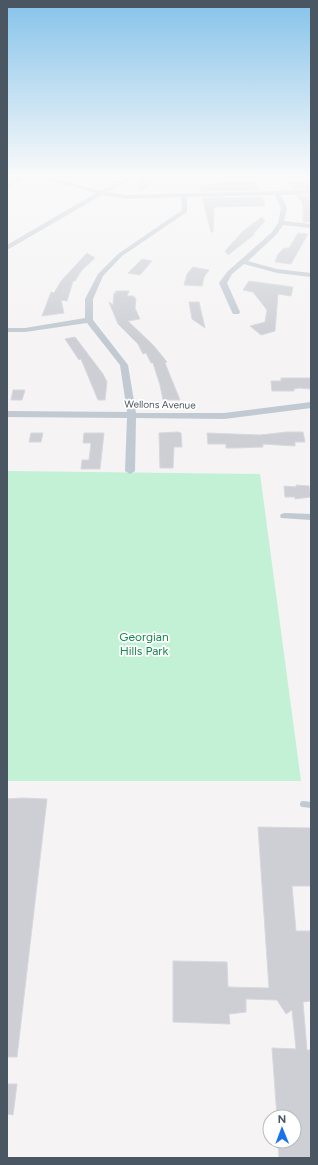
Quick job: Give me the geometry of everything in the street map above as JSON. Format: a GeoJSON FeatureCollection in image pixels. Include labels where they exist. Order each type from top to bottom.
{"type":"FeatureCollection","features":[{"type":"Feature","properties":{"kind":"street"},"geometry":{"type":"LineString","coordinates":[[7,248],[37,230]]}},
{"type":"Feature","properties":{"kind":"street"},"geometry":{"type":"LineString","coordinates":[[130,471],[132,415],[124,365],[89,320],[89,299],[100,274],[120,255],[156,230]]}},
{"type":"Feature","properties":{"kind":"street"},"geometry":{"type":"LineString","coordinates":[[236,312],[223,283],[229,273],[277,230]]}},
{"type":"Feature","properties":{"kind":"street"},"geometry":{"type":"LineString","coordinates":[[243,262],[277,271],[311,275]]}},
{"type":"Feature","properties":{"kind":"street"},"geometry":{"type":"LineString","coordinates":[[7,330],[25,330],[89,320]]}},
{"type":"Feature","properties":{"kind":"street","name":"Wellons Avenue"},"geometry":{"type":"LineString","coordinates":[[7,414],[224,416],[311,405]]}},
{"type":"Feature","properties":{"kind":"street"},"geometry":{"type":"LineString","coordinates":[[285,516],[311,516]]}},
{"type":"Feature","properties":{"kind":"lane"},"geometry":{"type":"LineString","coordinates":[[303,804],[311,805]]}},
{"type":"Feature","properties":{"kind":"green space","name":"Georgian Hills Park"},"geometry":{"type":"Polygon","coordinates":[[[7,471],[260,474],[301,781],[7,781],[7,471]]]}},
{"type":"Feature","properties":{"kind":"building"},"geometry":{"type":"Polygon","coordinates":[[[256,230],[253,234],[255,234],[228,255],[225,251],[243,231],[256,230]]]}},
{"type":"Feature","properties":{"kind":"building"},"geometry":{"type":"Polygon","coordinates":[[[298,233],[308,234],[291,264],[275,262],[278,254],[284,248],[289,248],[298,233]]]}},
{"type":"Feature","properties":{"kind":"building"},"geometry":{"type":"Polygon","coordinates":[[[87,253],[95,258],[82,270],[75,281],[73,281],[67,301],[61,300],[64,313],[42,316],[51,292],[54,293],[61,281],[87,253]]]}},
{"type":"Feature","properties":{"kind":"building"},"geometry":{"type":"Polygon","coordinates":[[[142,259],[152,261],[140,275],[128,273],[142,259]]]}},
{"type":"Feature","properties":{"kind":"building"},"geometry":{"type":"Polygon","coordinates":[[[193,267],[209,270],[204,277],[202,286],[184,285],[187,274],[193,267]]]}},
{"type":"Feature","properties":{"kind":"building"},"geometry":{"type":"Polygon","coordinates":[[[249,281],[293,287],[291,296],[278,294],[275,331],[261,335],[250,326],[265,322],[267,310],[253,292],[243,290],[249,281]]]}},
{"type":"Feature","properties":{"kind":"building"},"geometry":{"type":"Polygon","coordinates":[[[116,291],[129,291],[127,296],[134,296],[134,298],[136,298],[135,308],[140,319],[128,321],[154,346],[167,362],[165,363],[180,400],[163,400],[153,363],[151,363],[146,353],[143,354],[138,344],[118,324],[109,302],[113,305],[114,293],[116,293],[116,291]]]}},
{"type":"Feature","properties":{"kind":"building"},"geometry":{"type":"Polygon","coordinates":[[[189,302],[199,302],[205,328],[192,319],[189,302]]]}},
{"type":"Feature","properties":{"kind":"building"},"geometry":{"type":"Polygon","coordinates":[[[75,337],[103,374],[107,382],[105,400],[98,400],[81,359],[79,360],[65,339],[75,337]]]}},
{"type":"Feature","properties":{"kind":"building"},"geometry":{"type":"Polygon","coordinates":[[[281,378],[311,378],[311,389],[299,388],[294,389],[294,391],[272,391],[271,381],[281,381],[281,378]]]}},
{"type":"Feature","properties":{"kind":"building"},"geometry":{"type":"Polygon","coordinates":[[[13,390],[25,390],[22,400],[11,400],[13,390]]]}},
{"type":"Feature","properties":{"kind":"building"},"geometry":{"type":"Polygon","coordinates":[[[303,432],[305,442],[295,442],[295,446],[263,444],[263,447],[226,448],[226,444],[208,444],[207,433],[260,435],[303,432]]]}},
{"type":"Feature","properties":{"kind":"building"},"geometry":{"type":"Polygon","coordinates":[[[31,433],[43,433],[41,442],[29,442],[31,433]]]}},
{"type":"Feature","properties":{"kind":"building"},"geometry":{"type":"Polygon","coordinates":[[[84,433],[104,433],[100,469],[81,469],[82,460],[89,460],[91,443],[83,443],[84,433]]]}},
{"type":"Feature","properties":{"kind":"building"},"geometry":{"type":"Polygon","coordinates":[[[159,433],[181,433],[182,447],[174,447],[173,468],[160,468],[159,433]]]}},
{"type":"Feature","properties":{"kind":"building"},"geometry":{"type":"Polygon","coordinates":[[[296,485],[309,486],[311,497],[295,499],[295,497],[285,497],[284,486],[296,487],[296,485]]]}},
{"type":"Feature","properties":{"kind":"building"},"geometry":{"type":"Polygon","coordinates":[[[7,799],[47,799],[17,1057],[7,1057],[7,799]]]}},
{"type":"Feature","properties":{"kind":"building"},"geometry":{"type":"Polygon","coordinates":[[[258,827],[311,828],[311,886],[292,886],[296,931],[311,931],[311,1001],[303,1002],[307,1050],[311,1050],[311,1158],[279,1158],[278,1149],[302,1149],[302,1109],[276,1109],[272,1048],[296,1049],[292,1010],[286,1014],[277,1000],[246,999],[246,1012],[229,1014],[230,1024],[173,1022],[173,961],[227,962],[228,987],[269,988],[258,827]]]}},
{"type":"Feature","properties":{"kind":"building"},"geometry":{"type":"Polygon","coordinates":[[[7,1084],[17,1084],[13,1115],[7,1114],[7,1084]]]}}]}
